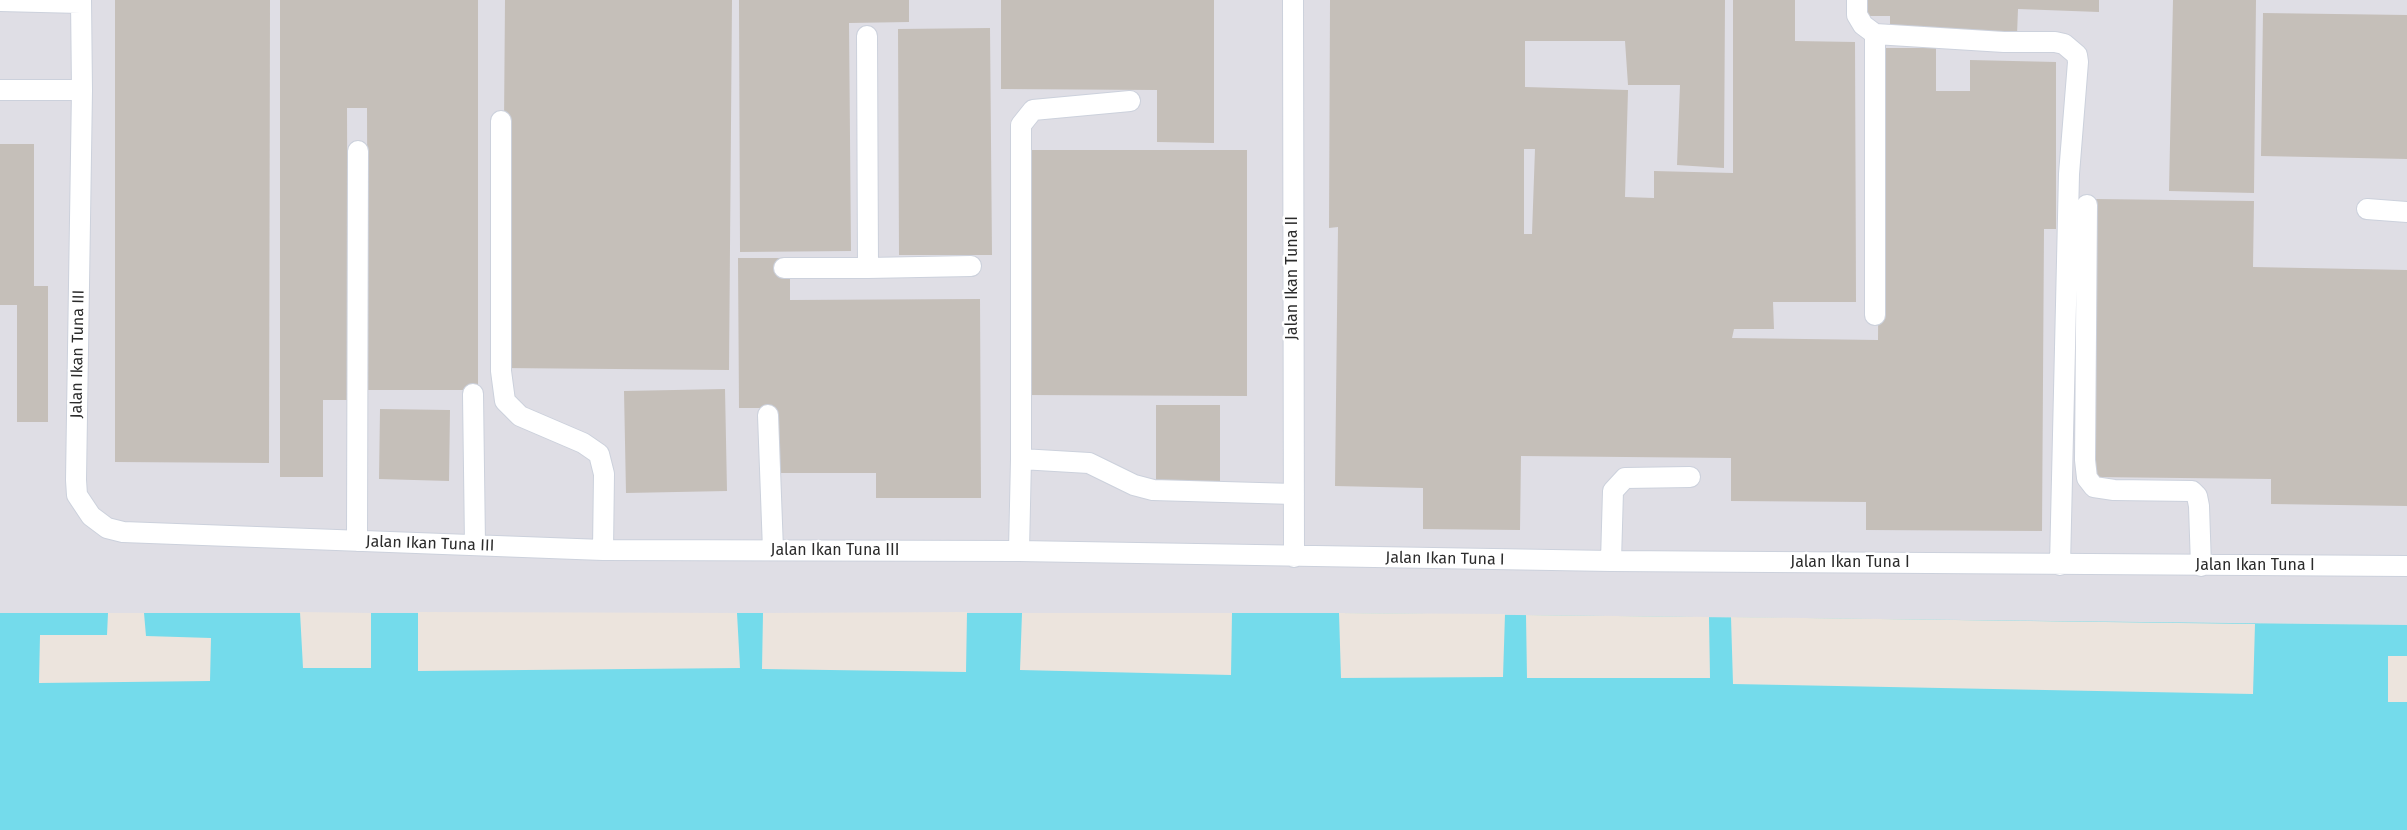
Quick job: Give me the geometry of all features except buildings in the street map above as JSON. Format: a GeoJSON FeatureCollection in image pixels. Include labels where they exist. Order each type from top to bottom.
{"type":"FeatureCollection","features":[{"type":"Feature","properties":{"kind":"lane","name":"Jalan Ikan Tuna II"},"geometry":{"type":"LineString","coordinates":[[1293,0],[1294,557]]}},
{"type":"Feature","properties":{"kind":"lane"},"geometry":{"type":"LineString","coordinates":[[1856,0],[1858,15],[1863,25],[1875,34],[2004,42],[2055,42],[2064,44],[2077,54],[2070,174],[2060,565]]}},
{"type":"Feature","properties":{"kind":"lane"},"geometry":{"type":"LineString","coordinates":[[0,1],[81,2]]}},
{"type":"Feature","properties":{"kind":"lane","name":"Jalan Ikan Tuna III"},"geometry":{"type":"LineString","coordinates":[[81,2],[82,90],[76,480],[77,495],[91,516],[108,528],[123,532],[603,550],[1019,551],[1294,557]]}},
{"type":"Feature","properties":{"kind":"lane"},"geometry":{"type":"LineString","coordinates":[[1875,34],[1875,315]]}},
{"type":"Feature","properties":{"kind":"lane"},"geometry":{"type":"LineString","coordinates":[[867,36],[868,268]]}},
{"type":"Feature","properties":{"kind":"lane"},"geometry":{"type":"LineString","coordinates":[[0,90],[82,90]]}},
{"type":"Feature","properties":{"kind":"lane"},"geometry":{"type":"LineString","coordinates":[[1019,551],[1021,459],[1020,125],[1033,110],[1130,100]]}},
{"type":"Feature","properties":{"kind":"lane"},"geometry":{"type":"LineString","coordinates":[[501,121],[501,371],[505,401],[520,416],[583,443],[599,454],[604,474],[603,550]]}},
{"type":"Feature","properties":{"kind":"lane"},"geometry":{"type":"LineString","coordinates":[[356,541],[358,151]]}},
{"type":"Feature","properties":{"kind":"lane"},"geometry":{"type":"LineString","coordinates":[[2087,205],[2085,451],[2087,478],[2094,486],[2114,490],[2192,491],[2197,496],[2199,506],[2201,566]]}},
{"type":"Feature","properties":{"kind":"lane"},"geometry":{"type":"LineString","coordinates":[[2367,209],[2407,212]]}},
{"type":"Feature","properties":{"kind":"lane"},"geometry":{"type":"LineString","coordinates":[[784,268],[971,266]]}},
{"type":"Feature","properties":{"kind":"lane"},"geometry":{"type":"LineString","coordinates":[[473,394],[475,545]]}},
{"type":"Feature","properties":{"kind":"lane"},"geometry":{"type":"LineString","coordinates":[[768,415],[773,550]]}},
{"type":"Feature","properties":{"kind":"lane"},"geometry":{"type":"LineString","coordinates":[[1021,459],[1089,463],[1143,488],[1294,494]]}},
{"type":"Feature","properties":{"kind":"lane"},"geometry":{"type":"LineString","coordinates":[[1611,561],[1613,491],[1625,478],[1690,477]]}},
{"type":"Feature","properties":{"kind":"lane","name":"Jalan Ikan Tuna I"},"geometry":{"type":"LineString","coordinates":[[1294,557],[2060,565],[2407,566]]}},
{"type":"Feature","properties":{"kind":"shaded area"},"geometry":{"type":"Polygon","coordinates":[[[0,0],[2407,0],[2407,625],[1339,613],[0,613],[0,0]]]}},
{"type":"Feature","properties":{"kind":"water"},"geometry":{"type":"Polygon","coordinates":[[[0,613],[1339,613],[2407,625],[2407,830],[0,830],[0,613]]]}},
{"type":"Feature","properties":{"kind":"pier"},"geometry":{"type":"Polygon","coordinates":[[[300,612],[371,613],[371,668],[303,668],[300,612]]]}},
{"type":"Feature","properties":{"kind":"pier"},"geometry":{"type":"Polygon","coordinates":[[[418,612],[737,613],[740,668],[418,671],[418,612]]]}},
{"type":"Feature","properties":{"kind":"pier"},"geometry":{"type":"Polygon","coordinates":[[[967,612],[966,672],[762,669],[763,613],[967,612]]]}},
{"type":"Feature","properties":{"kind":"pier"},"geometry":{"type":"Polygon","coordinates":[[[108,613],[144,613],[146,636],[211,638],[210,681],[39,683],[40,635],[107,635],[108,613]]]}},
{"type":"Feature","properties":{"kind":"pier"},"geometry":{"type":"Polygon","coordinates":[[[1022,613],[1232,613],[1231,675],[1020,670],[1022,613]]]}},
{"type":"Feature","properties":{"kind":"pier"},"geometry":{"type":"Polygon","coordinates":[[[1339,613],[1505,614],[1503,677],[1341,678],[1339,613]]]}},
{"type":"Feature","properties":{"kind":"pier"},"geometry":{"type":"Polygon","coordinates":[[[1526,615],[1709,617],[1710,678],[1527,678],[1526,615]]]}},
{"type":"Feature","properties":{"kind":"pier"},"geometry":{"type":"Polygon","coordinates":[[[1731,617],[2255,624],[2253,694],[1733,684],[1731,617]]]}},
{"type":"Feature","properties":{"kind":"pier"},"geometry":{"type":"Polygon","coordinates":[[[2388,656],[2407,656],[2407,702],[2388,702],[2388,656]]]}}]}
